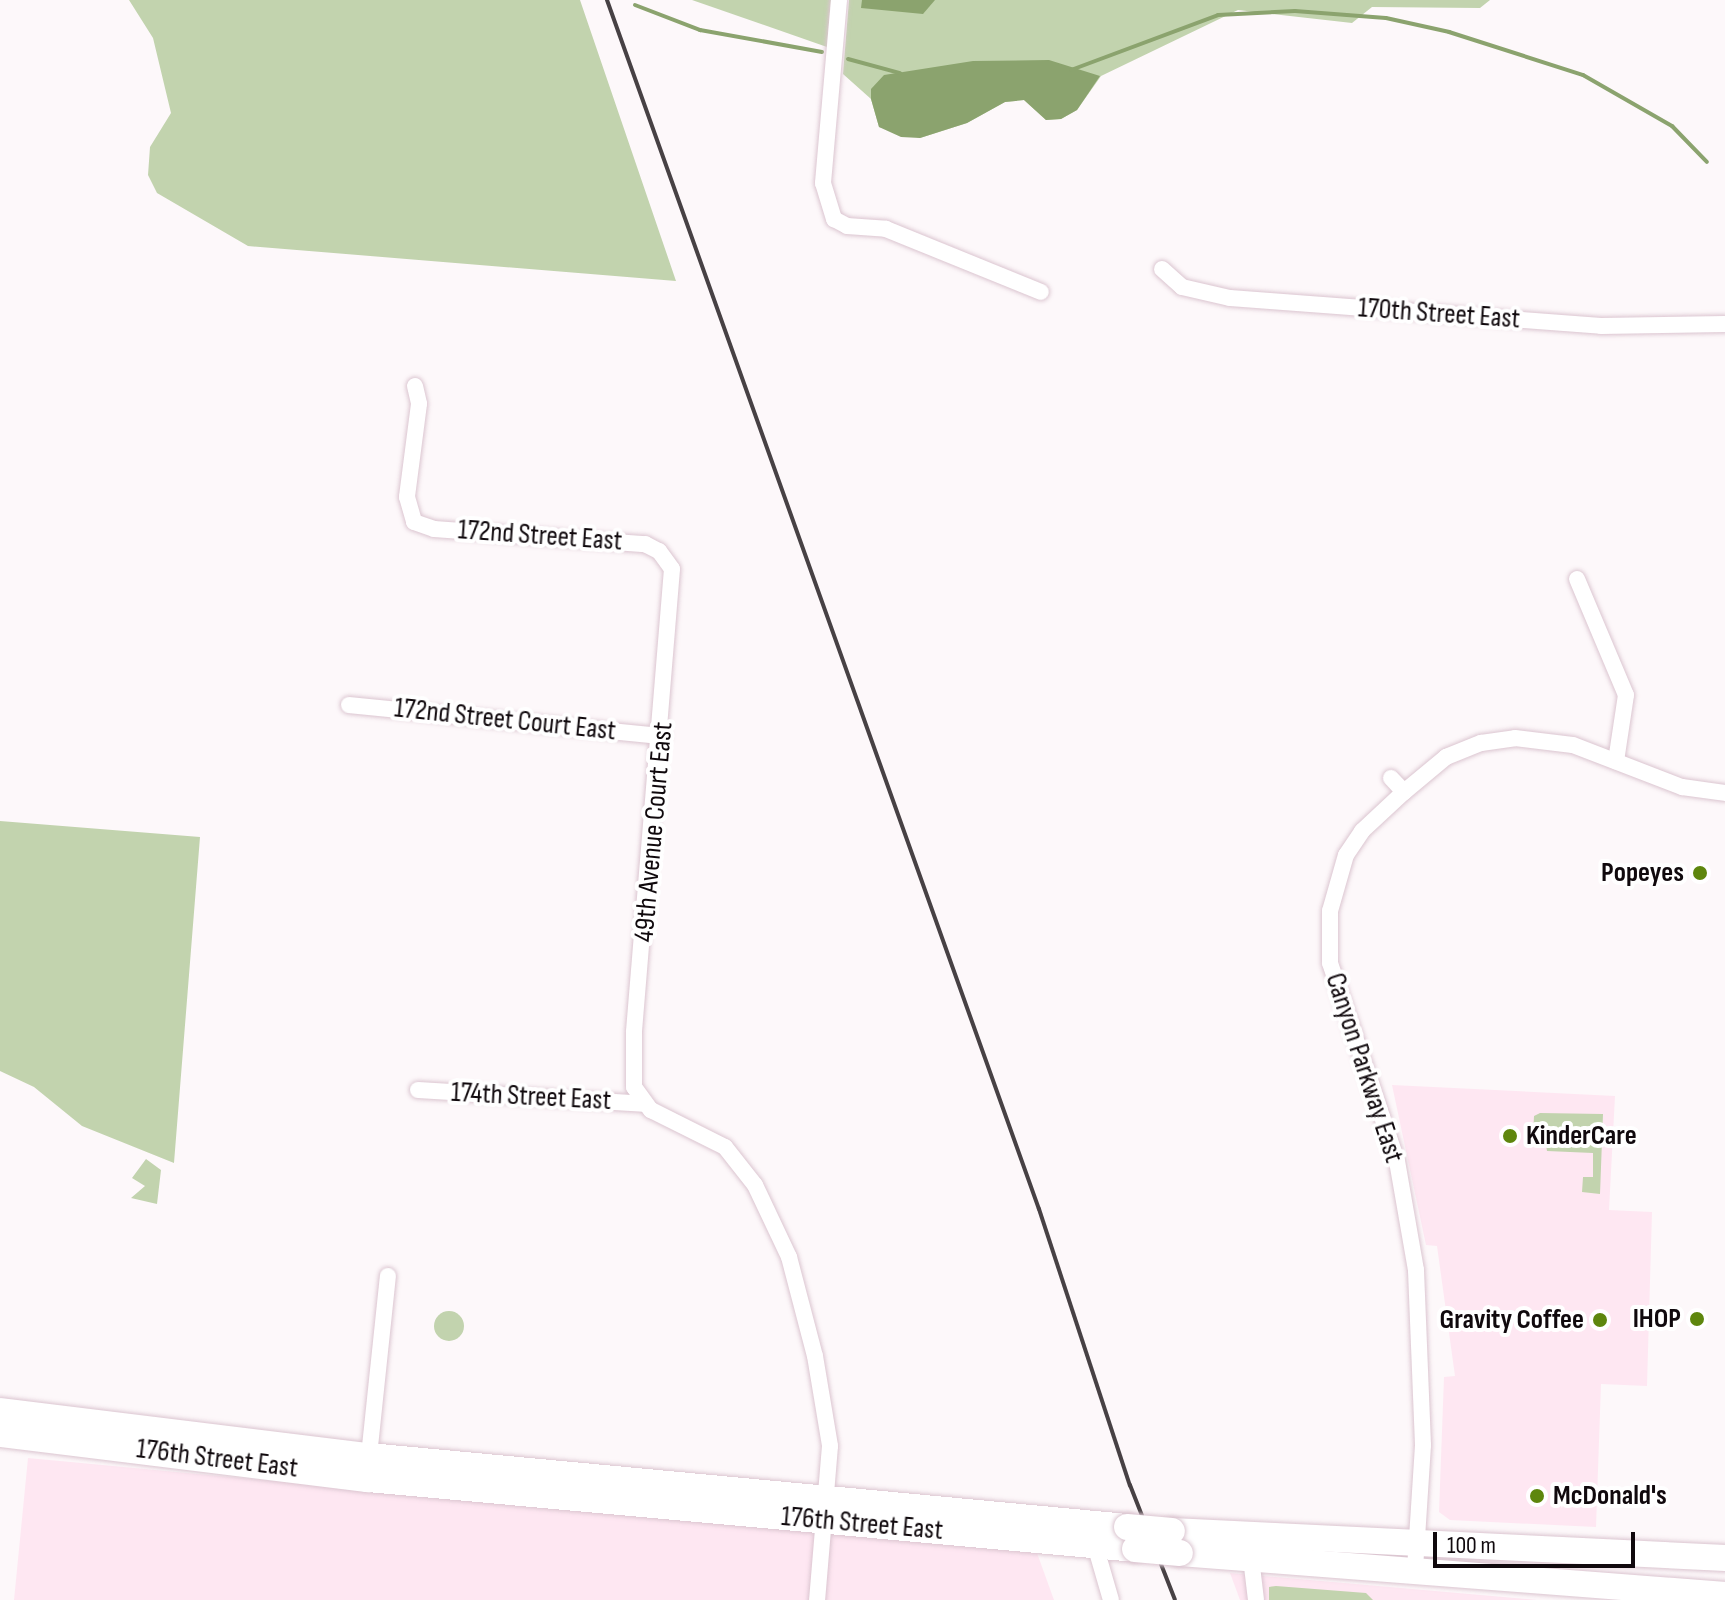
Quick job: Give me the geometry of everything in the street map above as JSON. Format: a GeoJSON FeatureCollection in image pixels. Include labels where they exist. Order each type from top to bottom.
{"type":"FeatureCollection","features":[{"type":"Feature","properties":{"kind":"main road","name":"176th Street East"},"geometry":{"type":"LineString","coordinates":[[0,1411],[1095,1545],[1131,1538]]}},
{"type":"Feature","properties":{"kind":"main road","name":"176th Street East"},"geometry":{"type":"LineString","coordinates":[[0,1434],[188,1454],[368,1479],[825,1512],[1176,1542],[1417,1542],[1725,1558]]}},
{"type":"Feature","properties":{"kind":"main road"},"geometry":{"type":"LineString","coordinates":[[188,1454],[196,1445],[313,1457],[342,1453]]}},
{"type":"Feature","properties":{"kind":"main road","name":"176th Street East"},"geometry":{"type":"LineString","coordinates":[[1176,1542],[1251,1558],[1725,1595]]}},
{"type":"Feature","properties":{"kind":"street"},"geometry":{"type":"LineString","coordinates":[[839,0],[823,183],[834,219],[847,226],[886,229],[1041,292]]}},
{"type":"Feature","properties":{"kind":"street","name":"170th Street East"},"geometry":{"type":"LineString","coordinates":[[1162,269],[1182,287],[1230,298],[1601,326],[1725,324]]}},
{"type":"Feature","properties":{"kind":"street","name":"172nd Street East"},"geometry":{"type":"LineString","coordinates":[[415,386],[419,404],[407,497],[412,519],[434,529],[631,542],[652,547],[666,558]]}},
{"type":"Feature","properties":{"kind":"street","name":"49th Avenue Court East"},"geometry":{"type":"LineString","coordinates":[[644,1104],[634,1087],[634,1032],[675,585],[666,558]]}},
{"type":"Feature","properties":{"kind":"street"},"geometry":{"type":"LineString","coordinates":[[1577,579],[1626,695],[1616,761]]}},
{"type":"Feature","properties":{"kind":"street","name":"172nd Street Court East"},"geometry":{"type":"LineString","coordinates":[[349,705],[662,736]]}},
{"type":"Feature","properties":{"kind":"street","name":"Canyon Parkway East"},"geometry":{"type":"LineString","coordinates":[[1415,1569],[1423,1445],[1416,1270],[1397,1161],[1337,990],[1328,934],[1335,882],[1346,855],[1362,831],[1446,757],[1515,738],[1573,745],[1682,787],[1725,793]]}},
{"type":"Feature","properties":{"kind":"street"},"geometry":{"type":"LineString","coordinates":[[1391,778],[1404,792]]}},
{"type":"Feature","properties":{"kind":"street","name":"174th Street East"},"geometry":{"type":"LineString","coordinates":[[418,1090],[644,1104]]}},
{"type":"Feature","properties":{"kind":"street"},"geometry":{"type":"LineString","coordinates":[[644,1104],[725,1147],[755,1185],[778,1232],[815,1356],[830,1446],[817,1600]]}},
{"type":"Feature","properties":{"kind":"street"},"geometry":{"type":"LineString","coordinates":[[369,1456],[388,1276]]}},
{"type":"Feature","properties":{"kind":"street"},"geometry":{"type":"LineString","coordinates":[[1095,1545],[1111,1600]]}},
{"type":"Feature","properties":{"kind":"street"},"geometry":{"type":"LineString","coordinates":[[1251,1558],[1256,1600]]}},
{"type":"Feature","properties":{"kind":"shaded area"},"geometry":{"type":"Polygon","coordinates":[[[129,0],[580,0],[676,281],[248,246],[157,193],[148,175],[150,147],[171,113],[153,38],[129,0]]]}},
{"type":"Feature","properties":{"kind":"shaded area"},"geometry":{"type":"Polygon","coordinates":[[[692,0],[831,0],[827,47],[692,0]]]}},
{"type":"Feature","properties":{"kind":"shaded area"},"geometry":{"type":"Polygon","coordinates":[[[849,0],[1490,0],[1480,8],[1372,7],[1352,23],[1238,10],[1101,76],[1077,110],[1061,119],[1046,120],[1024,100],[1005,102],[967,123],[920,138],[879,127],[871,99],[843,74],[849,0]]]}},
{"type":"Feature","properties":{"kind":"shaded area"},"geometry":{"type":"Polygon","coordinates":[[[862,0],[935,0],[923,14],[861,8],[862,0]]]}},
{"type":"Feature","properties":{"kind":"shaded area"},"geometry":{"type":"Polygon","coordinates":[[[1049,60],[1100,76],[1077,110],[1061,119],[1046,120],[1024,100],[1005,102],[967,123],[920,138],[901,137],[879,127],[871,89],[884,75],[973,61],[1049,60]]]}},
{"type":"Feature","properties":{"kind":"shaded area"},"geometry":{"type":"Polygon","coordinates":[[[0,821],[200,837],[174,1163],[82,1126],[34,1087],[0,1071],[0,821]]]}},
{"type":"Feature","properties":{"kind":"shaded area"},"geometry":{"type":"Polygon","coordinates":[[[1392,1085],[1615,1096],[1609,1210],[1652,1212],[1647,1386],[1601,1384],[1596,1527],[1450,1520],[1439,1512],[1444,1377],[1455,1376],[1437,1246],[1426,1245],[1392,1085]]]}},
{"type":"Feature","properties":{"kind":"shaded area"},"geometry":{"type":"Polygon","coordinates":[[[1540,1113],[1603,1114],[1600,1194],[1582,1192],[1583,1177],[1593,1177],[1593,1153],[1547,1151],[1545,1139],[1533,1136],[1534,1116],[1540,1113]]]}},
{"type":"Feature","properties":{"kind":"shaded area"},"geometry":{"type":"Polygon","coordinates":[[[146,1159],[161,1170],[157,1204],[131,1198],[145,1186],[132,1178],[146,1159]]]}},
{"type":"Feature","properties":{"kind":"shaded area"},"geometry":{"type":"Polygon","coordinates":[[[449,1311],[460,1315],[464,1326],[460,1337],[449,1341],[438,1337],[434,1326],[438,1315],[449,1311]]]}},
{"type":"Feature","properties":{"kind":"shaded area"},"geometry":{"type":"Polygon","coordinates":[[[28,1458],[1037,1553],[1054,1600],[14,1600],[28,1458]]]}},
{"type":"Feature","properties":{"kind":"shaded area"},"geometry":{"type":"Polygon","coordinates":[[[1230,1573],[1537,1600],[1240,1600],[1230,1573]]]}},
{"type":"Feature","properties":{"kind":"shaded area"},"geometry":{"type":"Polygon","coordinates":[[[1269,1587],[1366,1593],[1373,1600],[1269,1600],[1269,1587]]]}},
{"type":"Feature","properties":{"kind":"waterway"},"geometry":{"type":"LineString","coordinates":[[635,5],[700,30],[822,52]]}},
{"type":"Feature","properties":{"kind":"waterway"},"geometry":{"type":"LineString","coordinates":[[1071,70],[1218,15],[1295,11],[1386,18],[1449,32],[1583,75],[1672,126],[1707,162]]}},
{"type":"Feature","properties":{"kind":"waterway"},"geometry":{"type":"LineString","coordinates":[[848,59],[900,73]]}},
{"type":"Feature","properties":{"kind":"railway"},"geometry":{"type":"LineString","coordinates":[[607,0],[1039,1209],[1130,1485],[1175,1600]]}},
{"type":"Feature","properties":{"kind":"place","name":"Popeyes"},"geometry":{"type":"Point","coordinates":[1700,873]}},
{"type":"Feature","properties":{"kind":"place","name":"KinderCare"},"geometry":{"type":"Point","coordinates":[1510,1136]}},
{"type":"Feature","properties":{"kind":"place","name":"IHOP"},"geometry":{"type":"Point","coordinates":[1697,1319]}},
{"type":"Feature","properties":{"kind":"place","name":"Gravity Coffee"},"geometry":{"type":"Point","coordinates":[1600,1320]}},
{"type":"Feature","properties":{"kind":"place","name":"McDonald's"},"geometry":{"type":"Point","coordinates":[1537,1496]}}]}
